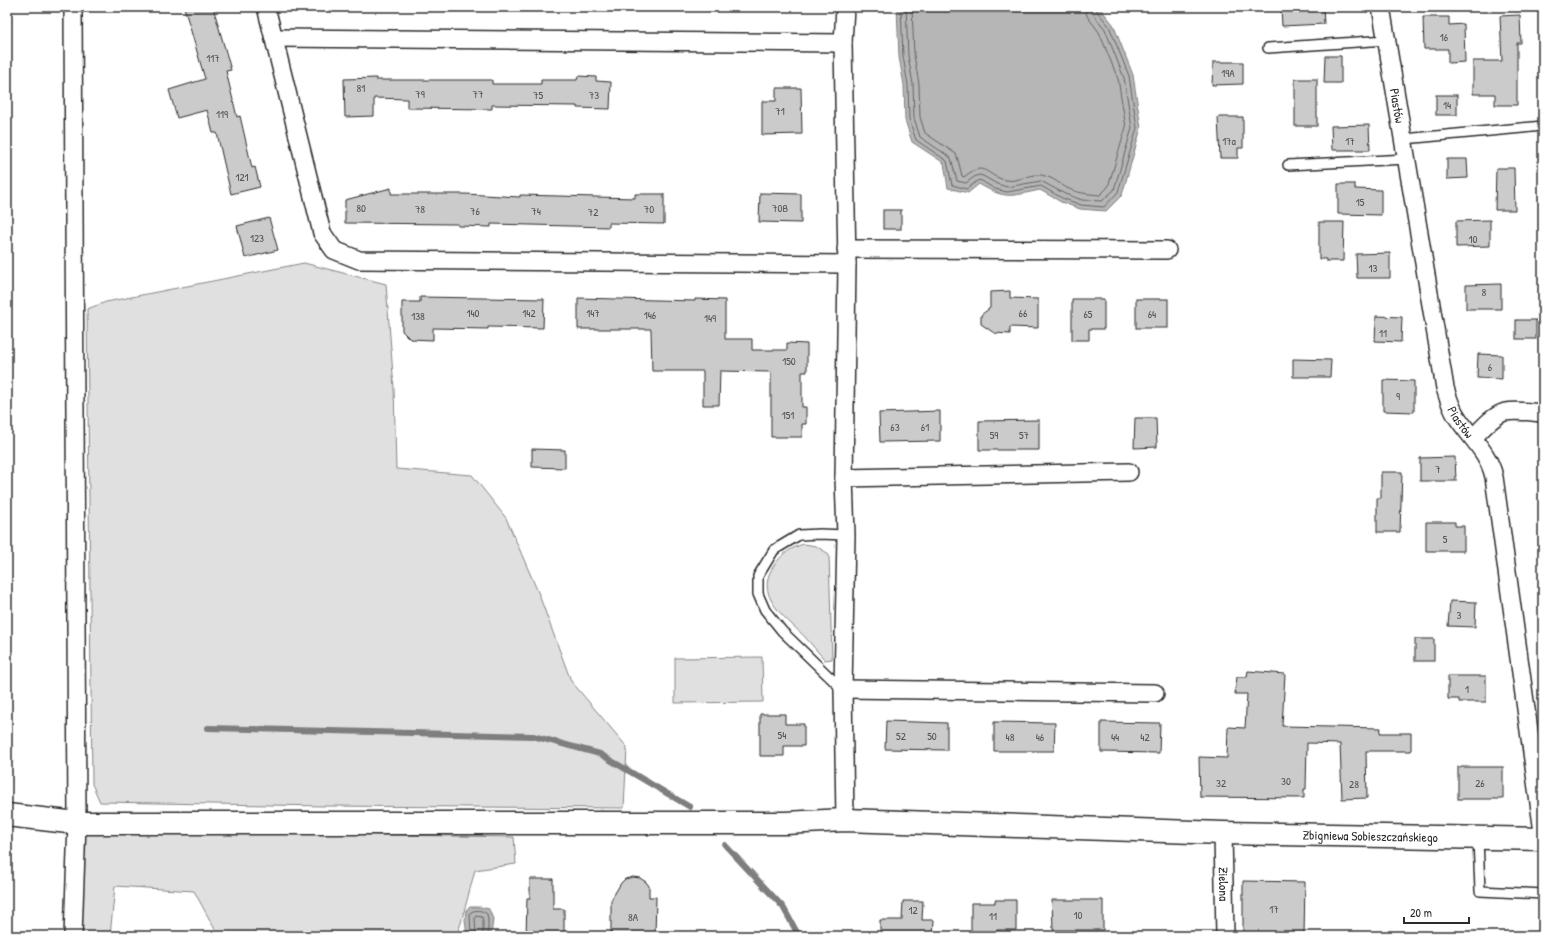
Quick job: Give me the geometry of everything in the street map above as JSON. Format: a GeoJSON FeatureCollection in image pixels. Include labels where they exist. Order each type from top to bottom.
{"type":"FeatureCollection","features":[{"type":"Feature","properties":{"kind":"street"},"geometry":{"type":"LineString","coordinates":[[73,7],[77,823],[73,936]]}},
{"type":"Feature","properties":{"kind":"street"},"geometry":{"type":"LineString","coordinates":[[266,7],[322,233],[334,250],[359,260],[846,256],[1167,250]]}},
{"type":"Feature","properties":{"kind":"street"},"geometry":{"type":"LineString","coordinates":[[845,7],[843,43],[846,256],[844,478],[846,536],[843,690],[845,820]]}},
{"type":"Feature","properties":{"kind":"street","name":"Piastów"},"geometry":{"type":"LineString","coordinates":[[1381,7],[1445,388],[1449,401],[1457,417],[1486,455],[1492,466],[1543,832]]}},
{"type":"Feature","properties":{"kind":"street"},"geometry":{"type":"LineString","coordinates":[[274,38],[843,43]]}},
{"type":"Feature","properties":{"kind":"street"},"geometry":{"type":"LineString","coordinates":[[1473,438],[1486,423],[1500,414],[1506,412],[1543,413]]}},
{"type":"Feature","properties":{"kind":"street"},"geometry":{"type":"LineString","coordinates":[[844,478],[1129,472]]}},
{"type":"Feature","properties":{"kind":"street"},"geometry":{"type":"LineString","coordinates":[[843,690],[1156,692]]}},
{"type":"Feature","properties":{"kind":"street","name":"Zbigniewa Sobieszczańskiego"},"geometry":{"type":"LineString","coordinates":[[7,815],[77,823],[785,823],[845,820],[1223,833],[1543,839]]}},
{"type":"Feature","properties":{"kind":"street","name":"Zielona"},"geometry":{"type":"LineString","coordinates":[[1223,833],[1225,936]]}},
{"type":"Feature","properties":{"kind":"lane"},"geometry":{"type":"LineString","coordinates":[[1268,48],[1387,40]]}},
{"type":"Feature","properties":{"kind":"lane"},"geometry":{"type":"LineString","coordinates":[[1404,140],[1543,126]]}},
{"type":"Feature","properties":{"kind":"lane"},"geometry":{"type":"LineString","coordinates":[[1288,165],[1407,159]]}},
{"type":"Feature","properties":{"kind":"lane"},"geometry":{"type":"LineString","coordinates":[[843,690],[782,631],[765,610],[758,594],[758,576],[774,550],[799,535],[820,534],[846,536]]}},
{"type":"Feature","properties":{"kind":"lane"},"geometry":{"type":"LineString","coordinates":[[1478,837],[1480,890],[1543,894]]}},
{"type":"Feature","properties":{"kind":"shaded area"},"geometry":{"type":"Polygon","coordinates":[[[304,263],[386,284],[394,388],[396,469],[472,475],[506,518],[538,592],[571,681],[627,747],[624,808],[326,806],[100,802],[92,784],[87,309],[106,302],[304,263]]]}},
{"type":"Feature","properties":{"kind":"shaded area"},"geometry":{"type":"Polygon","coordinates":[[[804,544],[816,546],[829,554],[832,659],[825,660],[774,605],[769,595],[767,586],[769,575],[775,564],[788,551],[804,544]]]}},
{"type":"Feature","properties":{"kind":"shaded area"},"geometry":{"type":"Polygon","coordinates":[[[762,657],[763,702],[675,703],[675,658],[762,657]]]}},
{"type":"Feature","properties":{"kind":"shaded area"},"geometry":{"type":"Polygon","coordinates":[[[85,830],[514,837],[516,864],[475,870],[461,923],[456,936],[220,936],[218,935],[194,891],[115,886],[110,936],[79,936],[85,830]]]}},
{"type":"Feature","properties":{"kind":"water"},"geometry":{"type":"Polygon","coordinates":[[[897,7],[1099,7],[1113,24],[1133,75],[1141,128],[1122,195],[1106,211],[1080,209],[1061,202],[1040,190],[1015,195],[1003,195],[979,184],[968,193],[948,188],[944,163],[912,142],[905,120],[904,85],[899,57],[897,7]]]}},
{"type":"Feature","properties":{"kind":"water"},"geometry":{"type":"Polygon","coordinates":[[[470,907],[489,909],[493,919],[491,936],[467,936],[465,920],[466,910],[470,907]]]}},
{"type":"Feature","properties":{"kind":"building"},"geometry":{"type":"Polygon","coordinates":[[[184,7],[213,7],[231,70],[226,71],[237,117],[240,116],[252,168],[255,167],[260,187],[231,194],[217,133],[213,133],[207,110],[177,118],[169,90],[205,79],[184,7]]]}},
{"type":"Feature","properties":{"kind":"building"},"geometry":{"type":"Polygon","coordinates":[[[1281,7],[1323,7],[1324,24],[1282,26],[1281,7]]]}},
{"type":"Feature","properties":{"kind":"building"},"geometry":{"type":"Polygon","coordinates":[[[1520,15],[1521,43],[1517,43],[1517,105],[1495,105],[1495,94],[1473,94],[1473,61],[1502,61],[1500,16],[1520,15]]]}},
{"type":"Feature","properties":{"kind":"building"},"geometry":{"type":"Polygon","coordinates":[[[1423,17],[1449,17],[1449,25],[1464,24],[1465,62],[1448,63],[1448,49],[1424,49],[1423,17]]]}},
{"type":"Feature","properties":{"kind":"building"},"geometry":{"type":"Polygon","coordinates":[[[1325,56],[1341,56],[1341,83],[1324,83],[1325,56]]]}},
{"type":"Feature","properties":{"kind":"building"},"geometry":{"type":"Polygon","coordinates":[[[1213,62],[1243,62],[1243,84],[1212,85],[1213,62]]]}},
{"type":"Feature","properties":{"kind":"building"},"geometry":{"type":"Polygon","coordinates":[[[578,76],[596,77],[596,81],[611,82],[610,109],[577,108],[577,106],[492,105],[492,109],[407,108],[407,99],[374,98],[374,116],[345,117],[344,79],[376,78],[376,80],[492,80],[492,84],[541,84],[541,80],[577,80],[578,76]]]}},
{"type":"Feature","properties":{"kind":"building"},"geometry":{"type":"Polygon","coordinates":[[[1295,79],[1317,79],[1317,126],[1295,126],[1295,79]]]}},
{"type":"Feature","properties":{"kind":"building"},"geometry":{"type":"Polygon","coordinates":[[[776,88],[801,88],[802,134],[762,135],[762,101],[776,101],[776,88]]]}},
{"type":"Feature","properties":{"kind":"building"},"geometry":{"type":"Polygon","coordinates":[[[1436,95],[1457,95],[1457,115],[1436,115],[1436,95]]]}},
{"type":"Feature","properties":{"kind":"building"},"geometry":{"type":"Polygon","coordinates":[[[1218,117],[1243,117],[1243,148],[1238,148],[1238,158],[1220,158],[1218,117]]]}},
{"type":"Feature","properties":{"kind":"building"},"geometry":{"type":"Polygon","coordinates":[[[1369,125],[1370,150],[1332,150],[1331,126],[1369,125]]]}},
{"type":"Feature","properties":{"kind":"building"},"geometry":{"type":"Polygon","coordinates":[[[1447,159],[1467,159],[1468,178],[1447,179],[1447,159]]]}},
{"type":"Feature","properties":{"kind":"building"},"geometry":{"type":"Polygon","coordinates":[[[1496,168],[1514,168],[1515,210],[1495,210],[1496,168]]]}},
{"type":"Feature","properties":{"kind":"building"},"geometry":{"type":"Polygon","coordinates":[[[1338,184],[1355,184],[1355,189],[1381,190],[1381,215],[1338,214],[1338,184]]]}},
{"type":"Feature","properties":{"kind":"building"},"geometry":{"type":"Polygon","coordinates":[[[391,188],[391,194],[465,194],[520,197],[520,195],[635,198],[635,194],[664,194],[664,224],[609,223],[609,227],[491,224],[491,227],[458,226],[458,224],[345,223],[345,200],[391,188]]]}},
{"type":"Feature","properties":{"kind":"building"},"geometry":{"type":"Polygon","coordinates":[[[760,193],[801,194],[801,223],[759,222],[760,193]]]}},
{"type":"Feature","properties":{"kind":"building"},"geometry":{"type":"Polygon","coordinates":[[[883,210],[901,210],[901,229],[883,229],[883,210]]]}},
{"type":"Feature","properties":{"kind":"building"},"geometry":{"type":"Polygon","coordinates":[[[269,218],[278,250],[245,258],[237,226],[269,218]]]}},
{"type":"Feature","properties":{"kind":"building"},"geometry":{"type":"Polygon","coordinates":[[[1490,220],[1490,246],[1456,247],[1456,221],[1490,220]]]}},
{"type":"Feature","properties":{"kind":"building"},"geometry":{"type":"Polygon","coordinates":[[[1319,222],[1344,222],[1343,261],[1326,261],[1326,259],[1319,259],[1319,222]]]}},
{"type":"Feature","properties":{"kind":"building"},"geometry":{"type":"Polygon","coordinates":[[[1390,253],[1390,278],[1357,278],[1356,254],[1390,253]]]}},
{"type":"Feature","properties":{"kind":"building"},"geometry":{"type":"Polygon","coordinates":[[[1501,284],[1501,309],[1466,309],[1466,285],[1501,284]]]}},
{"type":"Feature","properties":{"kind":"building"},"geometry":{"type":"Polygon","coordinates":[[[1010,291],[1010,298],[1038,299],[1038,328],[1010,327],[1010,334],[994,333],[981,324],[981,315],[990,308],[990,292],[1010,291]]]}},
{"type":"Feature","properties":{"kind":"building"},"geometry":{"type":"Polygon","coordinates":[[[420,297],[544,299],[543,328],[433,328],[433,340],[410,339],[402,331],[402,302],[420,302],[420,297]]]}},
{"type":"Feature","properties":{"kind":"building"},"geometry":{"type":"Polygon","coordinates":[[[578,298],[695,301],[695,299],[725,300],[725,339],[752,339],[752,350],[787,350],[787,343],[807,344],[807,372],[802,372],[802,407],[806,407],[806,424],[802,424],[802,437],[771,437],[771,372],[720,371],[719,405],[703,405],[703,371],[652,371],[651,329],[578,329],[578,298]]]}},
{"type":"Feature","properties":{"kind":"building"},"geometry":{"type":"Polygon","coordinates":[[[1072,299],[1104,299],[1104,329],[1089,329],[1089,340],[1072,340],[1072,299]]]}},
{"type":"Feature","properties":{"kind":"building"},"geometry":{"type":"Polygon","coordinates":[[[1136,299],[1168,299],[1168,328],[1136,328],[1136,299]]]}},
{"type":"Feature","properties":{"kind":"building"},"geometry":{"type":"Polygon","coordinates":[[[1376,316],[1402,317],[1401,342],[1375,341],[1376,316]]]}},
{"type":"Feature","properties":{"kind":"building"},"geometry":{"type":"Polygon","coordinates":[[[1516,320],[1536,320],[1536,339],[1516,339],[1516,320]]]}},
{"type":"Feature","properties":{"kind":"building"},"geometry":{"type":"Polygon","coordinates":[[[1478,354],[1502,355],[1502,379],[1477,378],[1478,354]]]}},
{"type":"Feature","properties":{"kind":"building"},"geometry":{"type":"Polygon","coordinates":[[[1293,359],[1331,360],[1330,377],[1293,377],[1293,359]]]}},
{"type":"Feature","properties":{"kind":"building"},"geometry":{"type":"Polygon","coordinates":[[[1383,380],[1414,381],[1414,412],[1383,411],[1383,380]]]}},
{"type":"Feature","properties":{"kind":"building"},"geometry":{"type":"Polygon","coordinates":[[[940,411],[940,441],[880,442],[879,413],[940,411]]]}},
{"type":"Feature","properties":{"kind":"building"},"geometry":{"type":"Polygon","coordinates":[[[1135,418],[1156,418],[1157,447],[1134,448],[1135,418]]]}},
{"type":"Feature","properties":{"kind":"building"},"geometry":{"type":"Polygon","coordinates":[[[1039,420],[1039,450],[979,450],[979,421],[1039,420]]]}},
{"type":"Feature","properties":{"kind":"building"},"geometry":{"type":"Polygon","coordinates":[[[532,449],[565,450],[565,468],[532,467],[532,449]]]}},
{"type":"Feature","properties":{"kind":"building"},"geometry":{"type":"Polygon","coordinates":[[[1455,457],[1456,481],[1420,481],[1420,458],[1455,457]]]}},
{"type":"Feature","properties":{"kind":"building"},"geometry":{"type":"Polygon","coordinates":[[[1381,472],[1402,472],[1400,532],[1377,532],[1377,498],[1381,498],[1381,472]]]}},
{"type":"Feature","properties":{"kind":"building"},"geometry":{"type":"Polygon","coordinates":[[[1426,522],[1455,522],[1455,526],[1464,526],[1464,551],[1426,551],[1426,522]]]}},
{"type":"Feature","properties":{"kind":"building"},"geometry":{"type":"Polygon","coordinates":[[[1450,601],[1476,602],[1475,627],[1448,626],[1450,601]]]}},
{"type":"Feature","properties":{"kind":"building"},"geometry":{"type":"Polygon","coordinates":[[[1415,639],[1434,639],[1434,661],[1415,661],[1415,639]]]}},
{"type":"Feature","properties":{"kind":"building"},"geometry":{"type":"Polygon","coordinates":[[[1248,671],[1285,674],[1282,726],[1381,728],[1380,733],[1411,733],[1411,751],[1366,751],[1367,798],[1342,799],[1340,744],[1307,743],[1306,789],[1304,789],[1304,798],[1200,797],[1199,757],[1227,758],[1228,727],[1245,728],[1247,694],[1235,694],[1237,677],[1247,677],[1248,671]]]}},
{"type":"Feature","properties":{"kind":"building"},"geometry":{"type":"Polygon","coordinates":[[[1448,676],[1486,676],[1486,702],[1459,702],[1459,699],[1448,699],[1448,676]]]}},
{"type":"Feature","properties":{"kind":"building"},"geometry":{"type":"Polygon","coordinates":[[[760,714],[785,714],[785,724],[804,724],[804,746],[784,746],[784,756],[760,756],[760,714]]]}},
{"type":"Feature","properties":{"kind":"building"},"geometry":{"type":"Polygon","coordinates":[[[886,721],[947,723],[947,750],[885,749],[886,721]]]}},
{"type":"Feature","properties":{"kind":"building"},"geometry":{"type":"Polygon","coordinates":[[[994,722],[1055,723],[1054,751],[994,751],[994,722]]]}},
{"type":"Feature","properties":{"kind":"building"},"geometry":{"type":"Polygon","coordinates":[[[1101,722],[1160,723],[1159,753],[1101,752],[1101,722]]]}},
{"type":"Feature","properties":{"kind":"building"},"geometry":{"type":"Polygon","coordinates":[[[1458,767],[1503,767],[1503,799],[1458,799],[1458,767]]]}},
{"type":"Feature","properties":{"kind":"building"},"geometry":{"type":"Polygon","coordinates":[[[633,877],[640,878],[646,882],[649,886],[649,897],[656,897],[655,936],[611,936],[611,900],[621,883],[625,879],[633,877]]]}},
{"type":"Feature","properties":{"kind":"building"},"geometry":{"type":"Polygon","coordinates":[[[530,879],[553,879],[553,909],[564,909],[564,936],[526,936],[527,898],[530,898],[530,879]]]}},
{"type":"Feature","properties":{"kind":"building"},"geometry":{"type":"Polygon","coordinates":[[[1243,881],[1305,882],[1304,936],[1243,936],[1243,881]]]}},
{"type":"Feature","properties":{"kind":"building"},"geometry":{"type":"Polygon","coordinates":[[[995,900],[1016,900],[1016,930],[997,930],[997,935],[971,936],[971,903],[995,903],[995,900]]]}},
{"type":"Feature","properties":{"kind":"building"},"geometry":{"type":"Polygon","coordinates":[[[1052,900],[1103,900],[1103,930],[1053,930],[1052,900]]]}},
{"type":"Feature","properties":{"kind":"building"},"geometry":{"type":"Polygon","coordinates":[[[903,901],[923,901],[922,920],[934,920],[933,936],[880,936],[880,920],[902,920],[903,901]]]}},
{"type":"Feature","properties":{"kind":"waterway"},"geometry":{"type":"LineString","coordinates":[[208,728],[533,736],[600,754],[690,807]]}},
{"type":"Feature","properties":{"kind":"waterway"},"geometry":{"type":"LineString","coordinates":[[725,845],[783,907],[799,936]]}}]}
